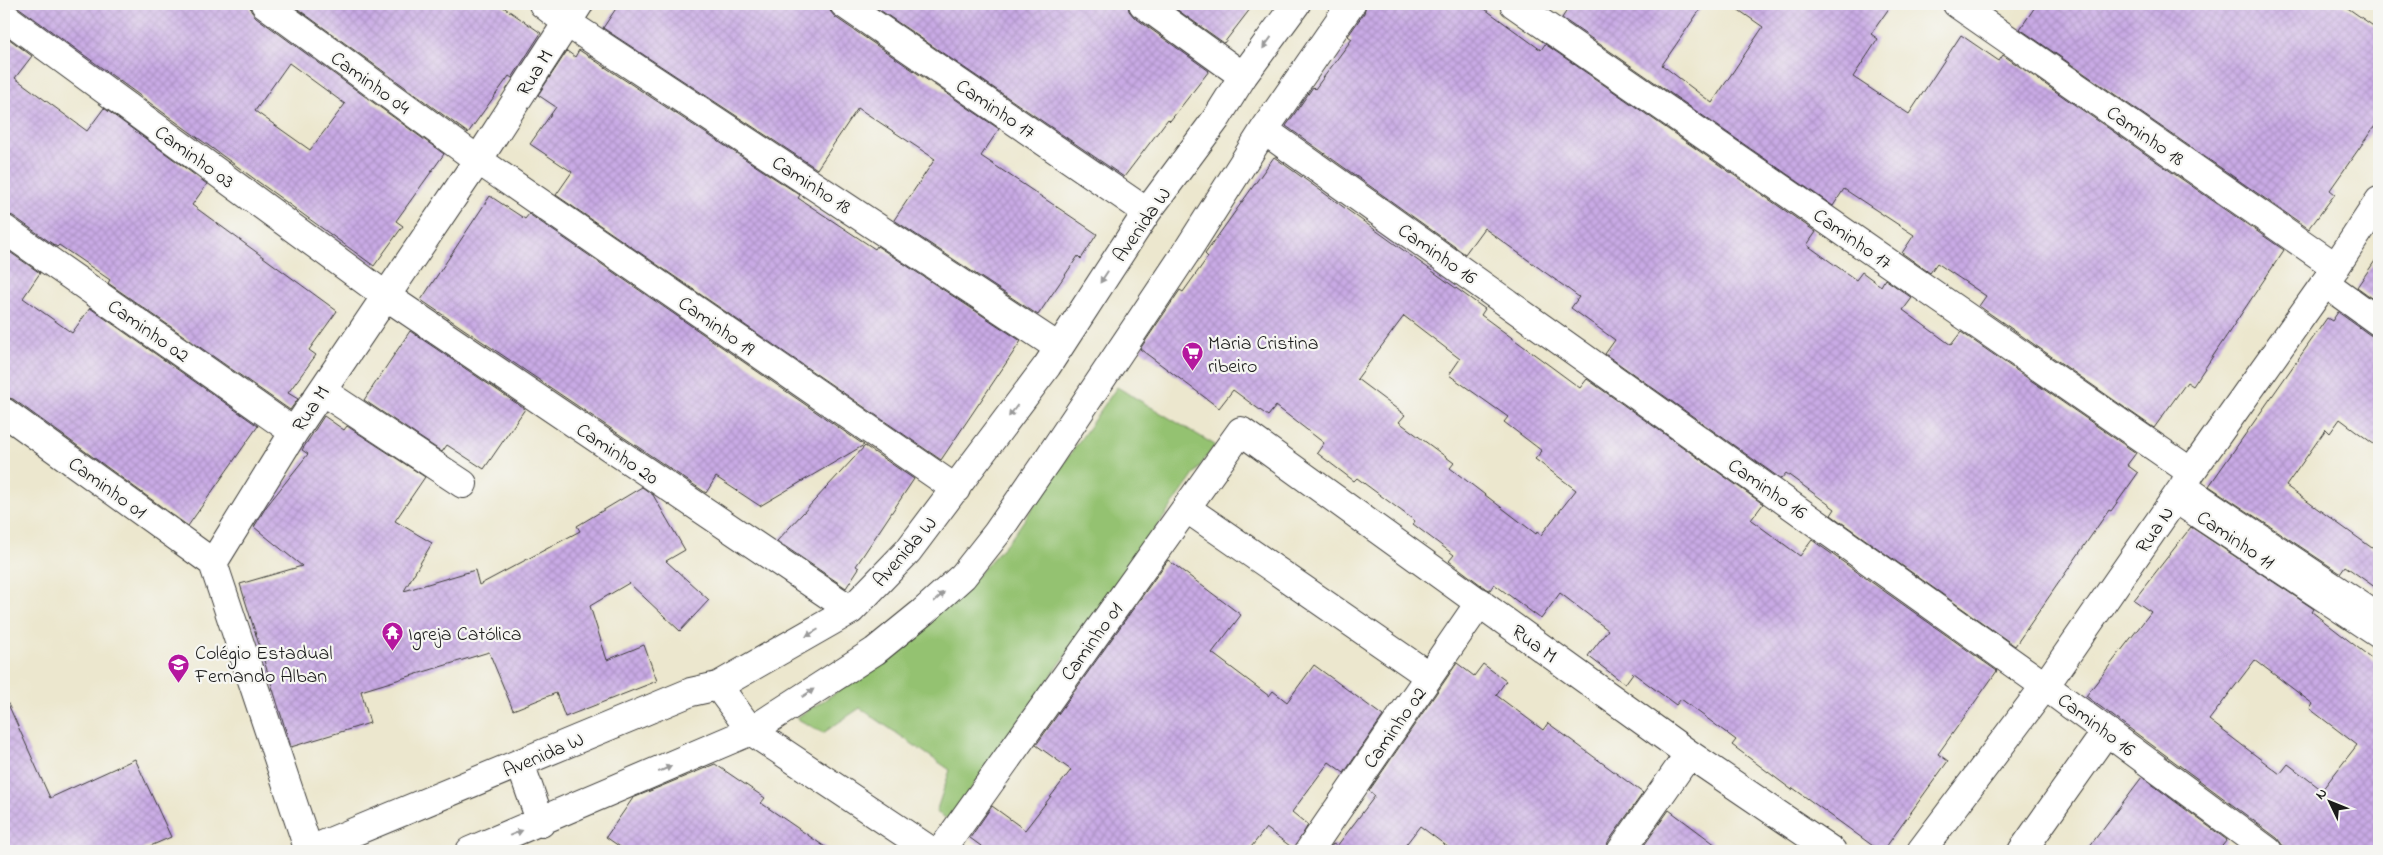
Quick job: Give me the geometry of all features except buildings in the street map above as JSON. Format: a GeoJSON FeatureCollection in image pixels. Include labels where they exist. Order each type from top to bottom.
{"type":"FeatureCollection","features":[{"type":"Feature","properties":{"kind":"street","name":"Caminho 04"},"geometry":{"type":"LineString","coordinates":[[265,4],[478,160]]}},
{"type":"Feature","properties":{"kind":"street","name":"Caminho 18"},"geometry":{"type":"LineString","coordinates":[[543,4],[573,13],[1058,346]]}},
{"type":"Feature","properties":{"kind":"street","name":"Caminho 17"},"geometry":{"type":"LineString","coordinates":[[844,4],[1147,212]]}},
{"type":"Feature","properties":{"kind":"street"},"geometry":{"type":"LineString","coordinates":[[1143,4],[1243,76]]}},
{"type":"Feature","properties":{"kind":"street","name":"Avenida W"},"geometry":{"type":"LineString","coordinates":[[309,851],[691,692],[718,686],[851,610],[908,551],[956,489],[1046,366],[1147,212],[1216,119],[1243,76],[1296,4]]}},
{"type":"Feature","properties":{"kind":"street"},"geometry":{"type":"LineString","coordinates":[[470,851],[541,823],[751,731],[875,651],[963,576],[997,532],[1048,459],[1185,254],[1264,130],[1351,4]]}},
{"type":"Feature","properties":{"kind":"street","name":"Caminho 17"},"geometry":{"type":"LineString","coordinates":[[1514,4],[2187,480]]}},
{"type":"Feature","properties":{"kind":"street","name":"Caminho 18"},"geometry":{"type":"LineString","coordinates":[[1956,4],[2330,275],[2379,322]]}},
{"type":"Feature","properties":{"kind":"street","name":"Rua M"},"geometry":{"type":"LineString","coordinates":[[213,563],[294,432],[478,160],[573,13]]}},
{"type":"Feature","properties":{"kind":"street","name":"Caminho 03"},"geometry":{"type":"LineString","coordinates":[[4,16],[386,296]]}},
{"type":"Feature","properties":{"kind":"street","name":"Caminho 16"},"geometry":{"type":"LineString","coordinates":[[1264,130],[2045,686],[2268,851]]}},
{"type":"Feature","properties":{"kind":"street","name":"Caminho 19"},"geometry":{"type":"LineString","coordinates":[[478,160],[956,489]]}},
{"type":"Feature","properties":{"kind":"street","name":"Rua N"},"geometry":{"type":"LineString","coordinates":[[1921,851],[2045,686],[2330,275],[2379,201]]}},
{"type":"Feature","properties":{"kind":"street","name":"Caminho 02"},"geometry":{"type":"LineString","coordinates":[[4,229],[294,432]]}},
{"type":"Feature","properties":{"kind":"street","name":"Caminho 20"},"geometry":{"type":"LineString","coordinates":[[386,296],[851,610]]}},
{"type":"Feature","properties":{"kind":"street"},"geometry":{"type":"LineString","coordinates":[[322,391],[463,484]]}},
{"type":"Feature","properties":{"kind":"street","name":"Caminho 01"},"geometry":{"type":"LineString","coordinates":[[4,412],[213,563]]}},
{"type":"Feature","properties":{"kind":"street","name":"Rua M"},"geometry":{"type":"LineString","coordinates":[[1241,431],[1689,754],[1832,851]]}},
{"type":"Feature","properties":{"kind":"street","name":"Caminho 01"},"geometry":{"type":"LineString","coordinates":[[941,851],[1241,431]]}},
{"type":"Feature","properties":{"kind":"street","name":"Caminho 11"},"geometry":{"type":"LineString","coordinates":[[2379,618],[2187,480],[2176,499],[2379,634]]}},
{"type":"Feature","properties":{"kind":"street"},"geometry":{"type":"LineString","coordinates":[[1186,508],[1429,676]]}},
{"type":"Feature","properties":{"kind":"street"},"geometry":{"type":"LineString","coordinates":[[213,563],[309,851]]}},
{"type":"Feature","properties":{"kind":"street","name":"Caminho 02"},"geometry":{"type":"LineString","coordinates":[[1309,851],[1480,602]]}},
{"type":"Feature","properties":{"kind":"street"},"geometry":{"type":"LineString","coordinates":[[718,686],[751,731],[930,851]]}},
{"type":"Feature","properties":{"kind":"street"},"geometry":{"type":"LineString","coordinates":[[2022,851],[2106,732]]}},
{"type":"Feature","properties":{"kind":"street"},"geometry":{"type":"LineString","coordinates":[[1621,851],[1689,754]]}},
{"type":"Feature","properties":{"kind":"street"},"geometry":{"type":"LineString","coordinates":[[520,763],[541,823]]}},
{"type":"Feature","properties":{"kind":"green space"},"geometry":{"type":"Polygon","coordinates":[[[1117,387],[1215,445],[949,820],[936,812],[950,770],[860,708],[823,733],[796,718],[851,683],[856,663],[978,575],[1013,536],[1117,387]]]}},
{"type":"Feature","properties":{"kind":"place","name":"Maria Cristina ribeiro"},"geometry":{"type":"Point","coordinates":[1192,372]}},
{"type":"Feature","properties":{"kind":"place","name":"Igreja Católica"},"geometry":{"type":"Point","coordinates":[392,652]}},
{"type":"Feature","properties":{"kind":"place","name":"Colégio Estadual Fernando Alban"},"geometry":{"type":"Point","coordinates":[179,683]}}]}
